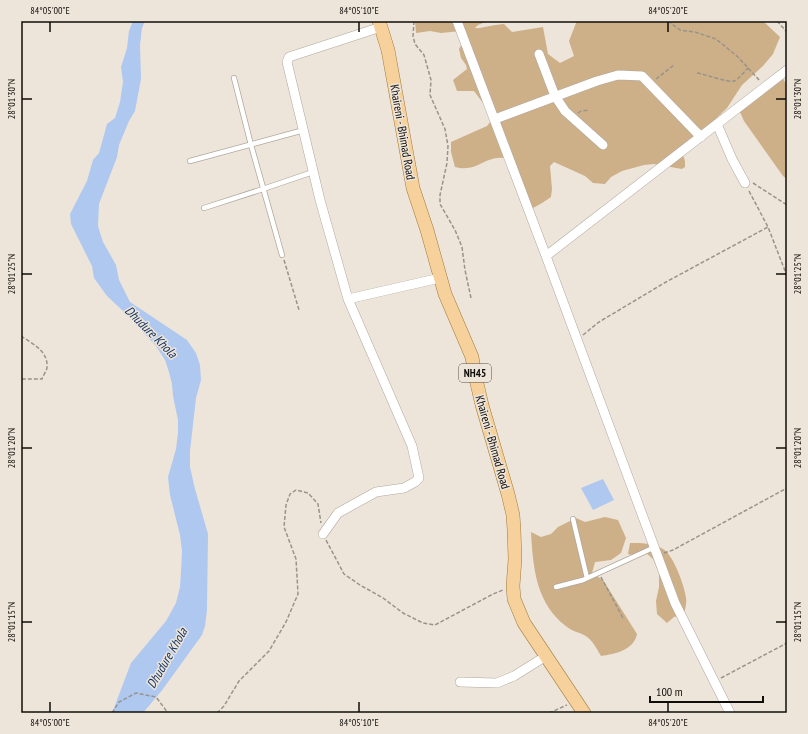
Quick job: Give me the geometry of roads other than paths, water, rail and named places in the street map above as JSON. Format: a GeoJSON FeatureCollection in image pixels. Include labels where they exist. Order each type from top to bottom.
{"type":"FeatureCollection","features":[{"type":"Feature","properties":{"kind":"main road","name":"Khaireni - Bhimad Road"},"geometry":{"type":"LineString","coordinates":[[380,24],[388,50],[413,188],[427,230],[445,294],[472,357],[482,405],[513,515],[515,559],[513,593],[518,611],[524,623],[584,713]]}},
{"type":"Feature","properties":{"kind":"street"},"geometry":{"type":"LineString","coordinates":[[457,21],[495,119],[675,603],[730,713]]}},
{"type":"Feature","properties":{"kind":"street"},"geometry":{"type":"LineString","coordinates":[[323,534],[338,512],[376,492],[404,488],[419,478],[412,446],[348,298],[320,200],[287,62],[289,57],[380,24]]}},
{"type":"Feature","properties":{"kind":"street"},"geometry":{"type":"LineString","coordinates":[[539,54],[555,96],[565,111],[603,145]]}},
{"type":"Feature","properties":{"kind":"street"},"geometry":{"type":"LineString","coordinates":[[546,256],[787,70]]}},
{"type":"Feature","properties":{"kind":"street"},"geometry":{"type":"LineString","coordinates":[[495,119],[597,81],[618,76],[642,76],[701,137]]}},
{"type":"Feature","properties":{"kind":"street"},"geometry":{"type":"LineString","coordinates":[[717,124],[732,159],[745,183]]}},
{"type":"Feature","properties":{"kind":"street"},"geometry":{"type":"LineString","coordinates":[[348,298],[440,278]]}},
{"type":"Feature","properties":{"kind":"street"},"geometry":{"type":"LineString","coordinates":[[460,682],[497,683],[514,676],[546,656]]}},
{"type":"Feature","properties":{"kind":"lane"},"geometry":{"type":"LineString","coordinates":[[234,78],[263,190],[282,255]]}},
{"type":"Feature","properties":{"kind":"lane"},"geometry":{"type":"LineString","coordinates":[[190,161],[304,130]]}},
{"type":"Feature","properties":{"kind":"lane"},"geometry":{"type":"LineString","coordinates":[[204,208],[263,190],[313,172]]}},
{"type":"Feature","properties":{"kind":"lane"},"geometry":{"type":"LineString","coordinates":[[573,519],[587,578]]}},
{"type":"Feature","properties":{"kind":"lane"},"geometry":{"type":"LineString","coordinates":[[556,587],[587,578],[656,550]]}},
{"type":"Feature","properties":{"kind":"water","name":"Dhudure Khola"},"geometry":{"type":"Polygon","coordinates":[[[133,21],[145,21],[142,28],[140,45],[141,79],[135,111],[119,145],[117,157],[99,204],[98,226],[103,242],[116,265],[119,280],[130,302],[187,340],[196,353],[200,365],[201,380],[196,398],[190,451],[190,467],[208,534],[207,610],[202,635],[163,689],[143,713],[112,713],[131,663],[166,621],[176,603],[180,587],[182,551],[180,535],[170,495],[168,477],[176,449],[178,433],[178,420],[169,372],[165,360],[156,346],[107,296],[94,278],[92,266],[71,224],[70,214],[87,181],[93,160],[99,153],[107,124],[115,118],[120,102],[123,82],[121,67],[127,48],[129,31],[133,21]]]}},
{"type":"Feature","properties":{"kind":"water"},"geometry":{"type":"Polygon","coordinates":[[[603,479],[614,500],[593,510],[581,488],[603,479]]]}}]}
